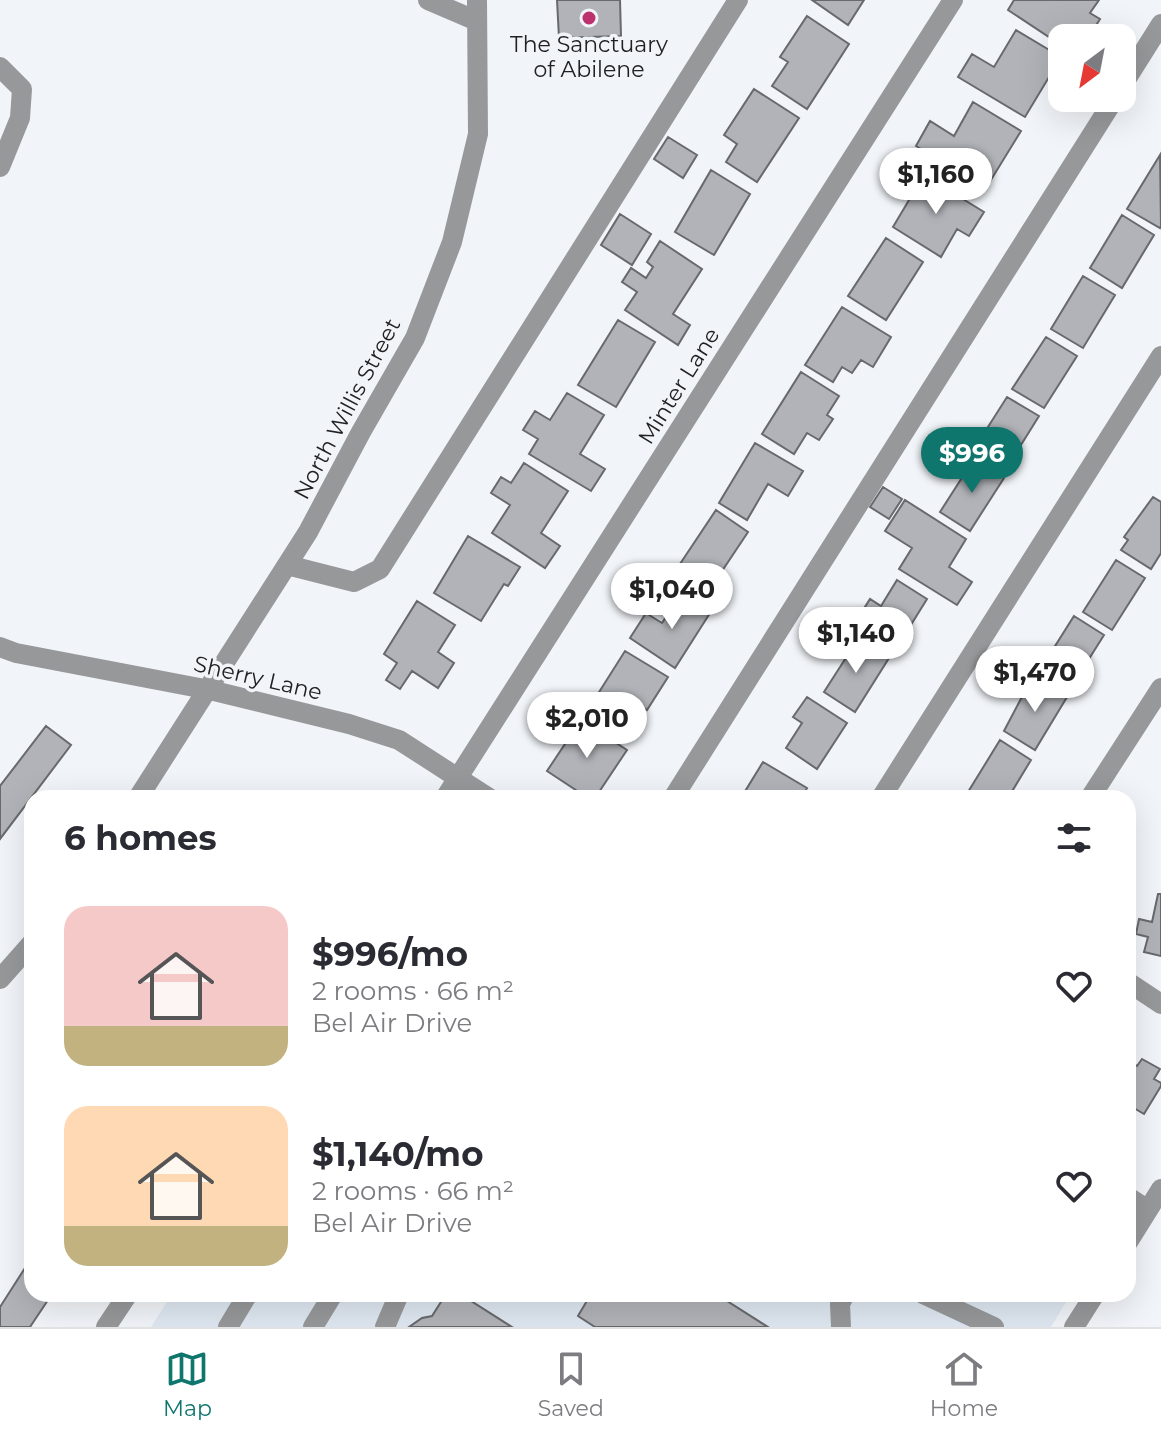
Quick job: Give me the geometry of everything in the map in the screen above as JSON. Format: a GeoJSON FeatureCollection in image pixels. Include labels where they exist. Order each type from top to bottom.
{"type":"FeatureCollection","features":[{"type":"Feature","properties":{"kind":"street"},"geometry":{"type":"LineString","coordinates":[[428,0],[477,21]]}},
{"type":"Feature","properties":{"kind":"street","name":"North Willis Street"},"geometry":{"type":"LineString","coordinates":[[143,790],[287,565],[415,338],[452,242],[478,134],[477,0]]}},
{"type":"Feature","properties":{"kind":"street"},"geometry":{"type":"LineString","coordinates":[[287,565],[354,582],[380,569],[738,0]]}},
{"type":"Feature","properties":{"kind":"street","name":"Minter Lane"},"geometry":{"type":"LineString","coordinates":[[450,790],[953,0]]}},
{"type":"Feature","properties":{"kind":"street"},"geometry":{"type":"LineString","coordinates":[[1136,64],[1161,24]]}},
{"type":"Feature","properties":{"kind":"street"},"geometry":{"type":"LineString","coordinates":[[0,67],[22,89],[20,118],[0,167]]}},
{"type":"Feature","properties":{"kind":"street"},"geometry":{"type":"LineString","coordinates":[[678,790],[1106,112]]}},
{"type":"Feature","properties":{"kind":"street"},"geometry":{"type":"LineString","coordinates":[[886,790],[1161,356]]}},
{"type":"Feature","properties":{"kind":"street","name":"Sherry Lane"},"geometry":{"type":"LineString","coordinates":[[0,647],[16,653],[210,690],[349,724],[399,740],[476,790]]}},
{"type":"Feature","properties":{"kind":"street"},"geometry":{"type":"LineString","coordinates":[[1095,790],[1161,688]]}},
{"type":"Feature","properties":{"kind":"street"},"geometry":{"type":"LineString","coordinates":[[0,979],[24,952]]}},
{"type":"Feature","properties":{"kind":"street"},"geometry":{"type":"LineString","coordinates":[[1136,987],[1161,1004]]}},
{"type":"Feature","properties":{"kind":"street"},"geometry":{"type":"LineString","coordinates":[[1136,1229],[1161,1189]]}},
{"type":"Feature","properties":{"kind":"street"},"geometry":{"type":"LineString","coordinates":[[1136,1202],[1148,1210]]}},
{"type":"Feature","properties":{"kind":"street"},"geometry":{"type":"LineString","coordinates":[[106,1327],[123,1302]]}},
{"type":"Feature","properties":{"kind":"street"},"geometry":{"type":"LineString","coordinates":[[228,1327],[243,1302]]}},
{"type":"Feature","properties":{"kind":"street"},"geometry":{"type":"LineString","coordinates":[[313,1327],[328,1302]]}},
{"type":"Feature","properties":{"kind":"street"},"geometry":{"type":"LineString","coordinates":[[385,1327],[396,1302]]}},
{"type":"Feature","properties":{"kind":"street"},"geometry":{"type":"LineString","coordinates":[[841,1302],[841,1327]]}},
{"type":"Feature","properties":{"kind":"street"},"geometry":{"type":"LineString","coordinates":[[940,1302],[994,1327]]}},
{"type":"Feature","properties":{"kind":"street"},"geometry":{"type":"LineString","coordinates":[[1074,1327],[1090,1302]]}},
{"type":"Feature","properties":{"kind":"shaded area"},"geometry":{"type":"Polygon","coordinates":[[[167,1302],[1066,1302],[1051,1327],[151,1327],[167,1302]]]}},
{"type":"Feature","properties":{"kind":"building","name":"The Sanctuary of Abilene"},"geometry":{"type":"Polygon","coordinates":[[[557,0],[620,0],[621,36],[559,38],[557,0]]]}},
{"type":"Feature","properties":{"kind":"building"},"geometry":{"type":"Polygon","coordinates":[[[812,0],[864,0],[848,25],[812,0]]]}},
{"type":"Feature","properties":{"kind":"building"},"geometry":{"type":"Polygon","coordinates":[[[1014,0],[1099,0],[1090,13],[1100,19],[1097,24],[1048,24],[1048,36],[1008,10],[1014,0]]]}},
{"type":"Feature","properties":{"kind":"building"},"geometry":{"type":"Polygon","coordinates":[[[807,16],[849,44],[807,109],[772,86],[788,62],[780,57],[807,16]]]}},
{"type":"Feature","properties":{"kind":"building"},"geometry":{"type":"Polygon","coordinates":[[[1016,30],[1048,49],[1048,79],[1025,117],[958,77],[972,54],[994,67],[1016,30]]]}},
{"type":"Feature","properties":{"kind":"building"},"geometry":{"type":"Polygon","coordinates":[[[754,89],[799,118],[757,182],[726,162],[737,144],[724,135],[754,89]]]}},
{"type":"Feature","properties":{"kind":"building"},"geometry":{"type":"Polygon","coordinates":[[[973,102],[1021,131],[986,188],[916,146],[930,121],[954,136],[973,102]]]}},
{"type":"Feature","properties":{"kind":"building"},"geometry":{"type":"Polygon","coordinates":[[[668,137],[697,155],[683,178],[654,159],[668,137]]]}},
{"type":"Feature","properties":{"kind":"building"},"geometry":{"type":"Polygon","coordinates":[[[1160,155],[1161,226],[1160,228],[1127,209],[1160,155]]]}},
{"type":"Feature","properties":{"kind":"building"},"geometry":{"type":"Polygon","coordinates":[[[711,170],[750,194],[714,255],[675,232],[711,170]]]}},
{"type":"Feature","properties":{"kind":"building"},"geometry":{"type":"Polygon","coordinates":[[[924,175],[984,212],[969,236],[957,229],[941,257],[893,227],[924,175]]]}},
{"type":"Feature","properties":{"kind":"building"},"geometry":{"type":"Polygon","coordinates":[[[620,214],[651,234],[632,265],[601,245],[620,214]]]}},
{"type":"Feature","properties":{"kind":"building"},"geometry":{"type":"Polygon","coordinates":[[[1122,215],[1154,235],[1122,288],[1090,268],[1122,215]]]}},
{"type":"Feature","properties":{"kind":"building"},"geometry":{"type":"Polygon","coordinates":[[[886,238],[923,262],[886,320],[848,296],[886,238]]]}},
{"type":"Feature","properties":{"kind":"building"},"geometry":{"type":"Polygon","coordinates":[[[660,241],[702,269],[673,314],[690,325],[678,345],[625,310],[637,292],[622,282],[631,268],[646,278],[653,267],[647,262],[660,241]]]}},
{"type":"Feature","properties":{"kind":"building"},"geometry":{"type":"Polygon","coordinates":[[[1083,276],[1115,295],[1083,348],[1051,329],[1083,276]]]}},
{"type":"Feature","properties":{"kind":"building"},"geometry":{"type":"Polygon","coordinates":[[[842,307],[891,337],[873,367],[861,360],[852,373],[842,367],[833,382],[805,365],[842,307]]]}},
{"type":"Feature","properties":{"kind":"building"},"geometry":{"type":"Polygon","coordinates":[[[618,320],[655,342],[616,407],[578,385],[618,320]]]}},
{"type":"Feature","properties":{"kind":"building"},"geometry":{"type":"Polygon","coordinates":[[[1046,337],[1077,356],[1044,408],[1012,389],[1046,337]]]}},
{"type":"Feature","properties":{"kind":"building"},"geometry":{"type":"Polygon","coordinates":[[[801,372],[839,396],[827,415],[833,419],[819,440],[807,433],[794,454],[762,434],[801,372]]]}},
{"type":"Feature","properties":{"kind":"building"},"geometry":{"type":"Polygon","coordinates":[[[567,393],[604,415],[580,454],[605,469],[591,491],[529,454],[538,439],[523,430],[535,411],[550,420],[567,393]]]}},
{"type":"Feature","properties":{"kind":"building"},"geometry":{"type":"Polygon","coordinates":[[[1007,397],[1039,416],[1006,469],[974,449],[1007,397]]]}},
{"type":"Feature","properties":{"kind":"building"},"geometry":{"type":"Polygon","coordinates":[[[755,443],[803,471],[788,496],[768,484],[747,520],[719,503],[755,443]]]}},
{"type":"Feature","properties":{"kind":"building"},"geometry":{"type":"Polygon","coordinates":[[[974,459],[1004,478],[970,531],[940,512],[974,459]]]}},
{"type":"Feature","properties":{"kind":"building"},"geometry":{"type":"Polygon","coordinates":[[[524,463],[568,491],[541,533],[560,546],[545,568],[492,533],[510,505],[491,493],[501,477],[511,483],[524,463]]]}},
{"type":"Feature","properties":{"kind":"building"},"geometry":{"type":"Polygon","coordinates":[[[883,487],[902,499],[889,519],[870,507],[883,487]]]}},
{"type":"Feature","properties":{"kind":"building"},"geometry":{"type":"Polygon","coordinates":[[[1153,497],[1161,502],[1161,553],[1151,569],[1121,550],[1128,540],[1124,537],[1153,497]]]}},
{"type":"Feature","properties":{"kind":"building"},"geometry":{"type":"Polygon","coordinates":[[[905,500],[966,539],[949,567],[972,582],[957,605],[899,569],[912,548],[885,531],[905,500]]]}},
{"type":"Feature","properties":{"kind":"building"},"geometry":{"type":"Polygon","coordinates":[[[716,510],[748,532],[708,592],[676,570],[716,510]]]}},
{"type":"Feature","properties":{"kind":"building"},"geometry":{"type":"Polygon","coordinates":[[[468,536],[520,567],[508,586],[504,584],[481,621],[434,593],[468,536]]]}},
{"type":"Feature","properties":{"kind":"building"},"geometry":{"type":"Polygon","coordinates":[[[1116,560],[1145,578],[1112,630],[1083,612],[1116,560]]]}},
{"type":"Feature","properties":{"kind":"building"},"geometry":{"type":"Polygon","coordinates":[[[897,580],[927,599],[894,652],[853,626],[870,599],[881,606],[897,580]]]}},
{"type":"Feature","properties":{"kind":"building"},"geometry":{"type":"Polygon","coordinates":[[[681,594],[710,613],[675,668],[630,638],[646,613],[662,623],[681,594]]]}},
{"type":"Feature","properties":{"kind":"building"},"geometry":{"type":"Polygon","coordinates":[[[417,601],[455,625],[438,652],[454,663],[438,688],[412,671],[400,689],[386,680],[397,663],[384,654],[417,601]]]}},
{"type":"Feature","properties":{"kind":"building"},"geometry":{"type":"Polygon","coordinates":[[[1074,616],[1104,635],[1070,689],[1040,670],[1074,616]]]}},
{"type":"Feature","properties":{"kind":"building"},"geometry":{"type":"Polygon","coordinates":[[[858,639],[889,658],[855,712],[824,692],[858,639]]]}},
{"type":"Feature","properties":{"kind":"building"},"geometry":{"type":"Polygon","coordinates":[[[625,651],[668,677],[647,710],[633,701],[618,726],[589,708],[625,651]]]}},
{"type":"Feature","properties":{"kind":"building"},"geometry":{"type":"Polygon","coordinates":[[[1037,678],[1067,697],[1035,750],[1004,731],[1024,693],[1027,694],[1037,678]]]}},
{"type":"Feature","properties":{"kind":"building"},"geometry":{"type":"Polygon","coordinates":[[[807,697],[847,723],[817,769],[786,748],[802,723],[793,717],[807,697]]]}},
{"type":"Feature","properties":{"kind":"building"},"geometry":{"type":"Polygon","coordinates":[[[581,720],[627,750],[600,790],[576,790],[547,771],[581,720]]]}},
{"type":"Feature","properties":{"kind":"building"},"geometry":{"type":"Polygon","coordinates":[[[46,726],[71,745],[37,790],[24,790],[24,807],[0,839],[0,786],[46,726]]]}},
{"type":"Feature","properties":{"kind":"building"},"geometry":{"type":"Polygon","coordinates":[[[1000,740],[1031,760],[1013,790],[969,790],[1000,740]]]}},
{"type":"Feature","properties":{"kind":"building"},"geometry":{"type":"Polygon","coordinates":[[[763,762],[807,788],[806,790],[746,790],[763,762]]]}},
{"type":"Feature","properties":{"kind":"building"},"geometry":{"type":"Polygon","coordinates":[[[1158,894],[1161,894],[1161,956],[1144,952],[1148,937],[1136,934],[1139,919],[1152,922],[1158,894]]]}},
{"type":"Feature","properties":{"kind":"building"},"geometry":{"type":"Polygon","coordinates":[[[1142,1059],[1160,1069],[1154,1079],[1161,1086],[1144,1114],[1136,1109],[1137,1066],[1142,1059]]]}},
{"type":"Feature","properties":{"kind":"building"},"geometry":{"type":"Polygon","coordinates":[[[24,1270],[24,1302],[47,1302],[30,1327],[0,1327],[0,1307],[24,1270]]]}},
{"type":"Feature","properties":{"kind":"building"},"geometry":{"type":"Polygon","coordinates":[[[441,1302],[473,1302],[512,1327],[409,1327],[422,1318],[432,1316],[441,1302]]]}},
{"type":"Feature","properties":{"kind":"building"},"geometry":{"type":"Polygon","coordinates":[[[586,1302],[729,1302],[768,1327],[595,1327],[578,1316],[586,1302]]]}},
{"type":"Feature","properties":{"kind":"place","name":"The Sanctuary of Abilene"},"geometry":{"type":"Point","coordinates":[589,18]}}]}
